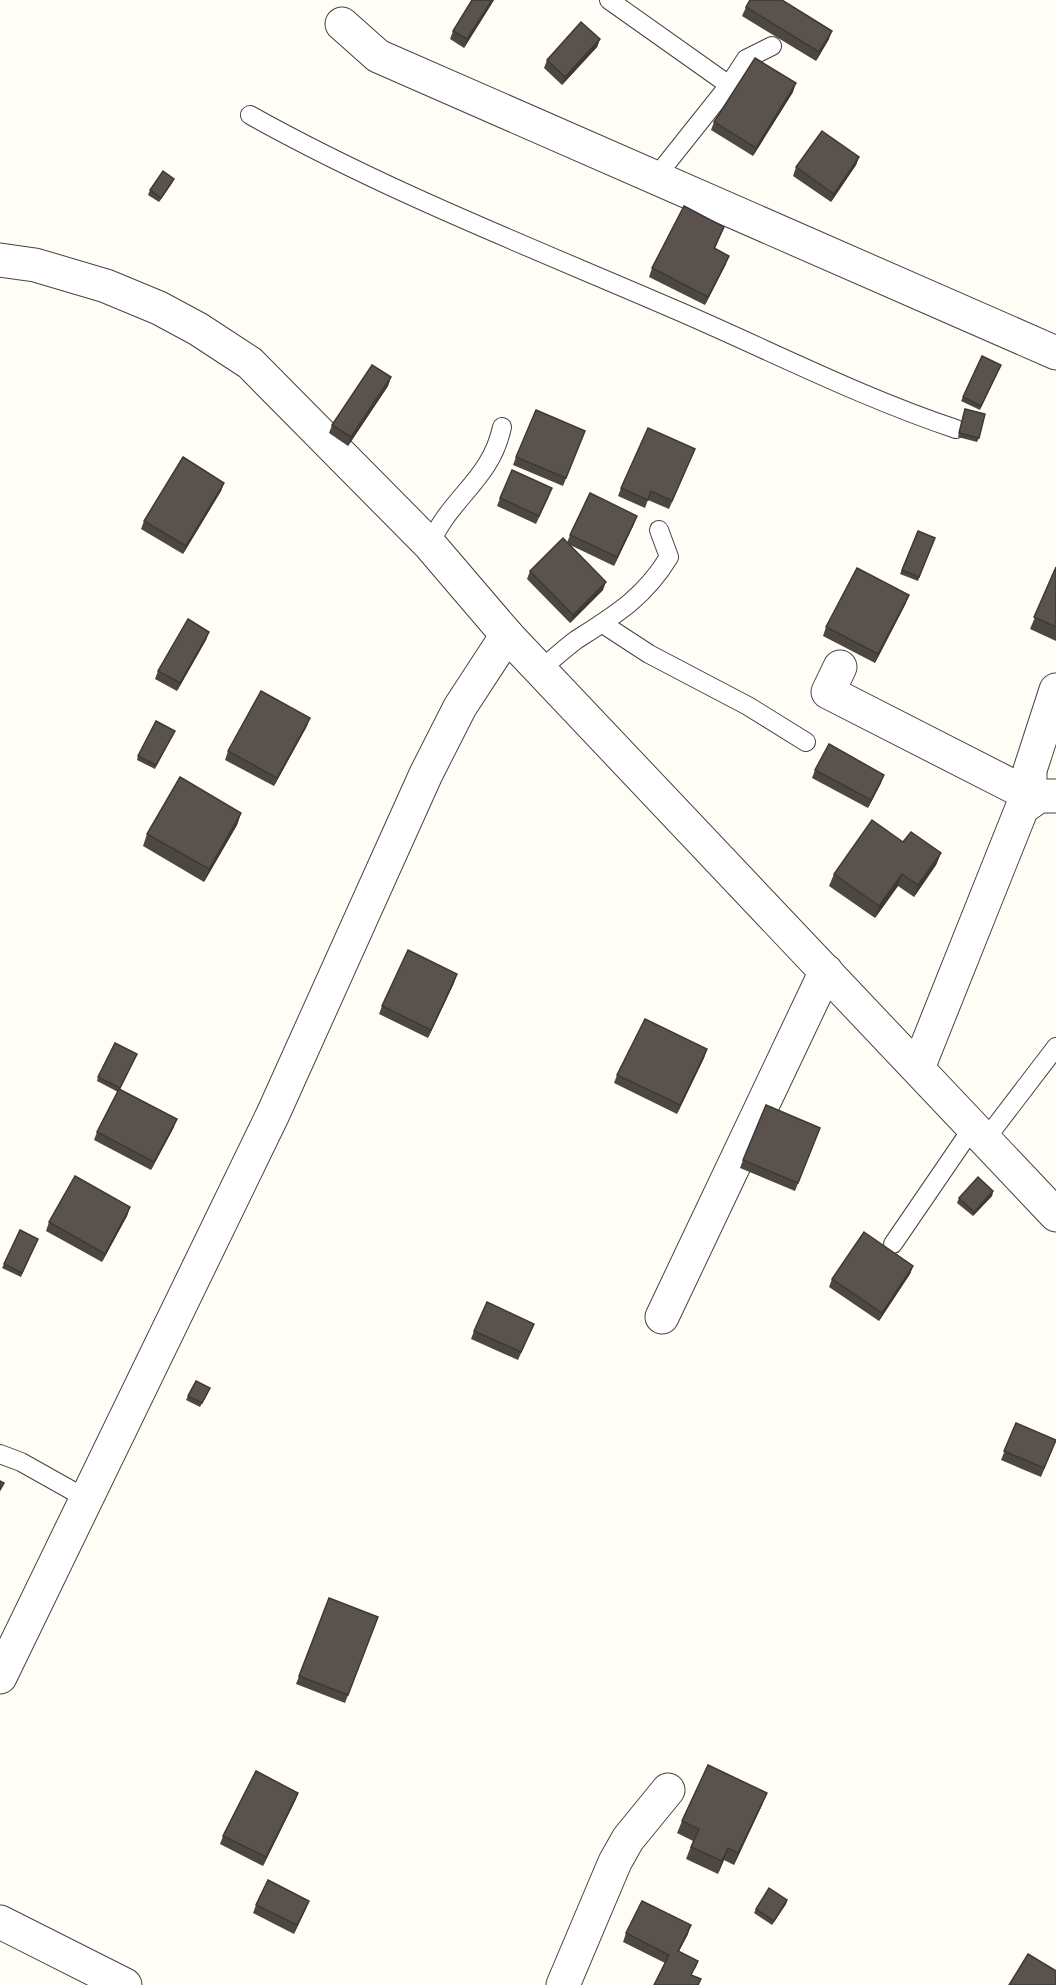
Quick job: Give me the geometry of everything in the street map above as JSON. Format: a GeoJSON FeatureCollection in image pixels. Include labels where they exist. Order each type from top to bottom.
{"type":"FeatureCollection","features":[{"type":"Feature","properties":{"kind":"street"},"geometry":{"type":"LineString","coordinates":[[342,24],[378,56],[1056,353]]}},
{"type":"Feature","properties":{"kind":"street"},"geometry":{"type":"LineString","coordinates":[[0,261],[35,265],[106,286],[159,308],[198,329],[249,363],[430,545],[507,635],[1056,1215]]}},
{"type":"Feature","properties":{"kind":"street"},"geometry":{"type":"LineString","coordinates":[[0,1677],[273,1114],[426,774],[460,707],[507,635]]}},
{"type":"Feature","properties":{"kind":"street"},"geometry":{"type":"LineString","coordinates":[[840,667],[828,692],[1018,789],[1043,799]]}},
{"type":"Feature","properties":{"kind":"street"},"geometry":{"type":"LineString","coordinates":[[1043,799],[1030,770],[1056,690]]}},
{"type":"Feature","properties":{"kind":"street"},"geometry":{"type":"LineString","coordinates":[[918,1068],[1022,808],[1043,799]]}},
{"type":"Feature","properties":{"kind":"street"},"geometry":{"type":"LineString","coordinates":[[662,1317],[826,971]]}},
{"type":"Feature","properties":{"kind":"street"},"geometry":{"type":"LineString","coordinates":[[563,1985],[615,1862],[628,1839],[668,1790]]}},
{"type":"Feature","properties":{"kind":"street"},"geometry":{"type":"LineString","coordinates":[[0,1922],[125,1985]]}},
{"type":"Feature","properties":{"kind":"lane"},"geometry":{"type":"LineString","coordinates":[[609,0],[729,85]]}},
{"type":"Feature","properties":{"kind":"lane"},"geometry":{"type":"LineString","coordinates":[[655,178],[729,85],[746,59],[772,46]]}},
{"type":"Feature","properties":{"kind":"lane"},"geometry":{"type":"LineString","coordinates":[[250,115],[294,140],[487,230],[791,360],[906,413],[956,429]]}},
{"type":"Feature","properties":{"kind":"lane"},"geometry":{"type":"LineString","coordinates":[[430,545],[438,526],[490,463],[502,427]]}},
{"type":"Feature","properties":{"kind":"lane"},"geometry":{"type":"LineString","coordinates":[[540,670],[576,640],[603,624],[637,598],[669,557],[658,530]]}},
{"type":"Feature","properties":{"kind":"lane"},"geometry":{"type":"LineString","coordinates":[[603,624],[649,654],[748,706],[806,742]]}},
{"type":"Feature","properties":{"kind":"lane"},"geometry":{"type":"LineString","coordinates":[[893,1244],[979,1134],[1056,1047]]}},
{"type":"Feature","properties":{"kind":"lane"},"geometry":{"type":"LineString","coordinates":[[0,1454],[21,1462],[87,1499]]}},
{"type":"Feature","properties":{"kind":"building"},"geometry":{"type":"Polygon","coordinates":[[[472,0],[492,0],[467,39],[453,31],[472,0]]]}},
{"type":"Feature","properties":{"kind":"building"},"geometry":{"type":"Polygon","coordinates":[[[750,0],[782,0],[832,31],[819,52],[746,7],[750,0]]]}},
{"type":"Feature","properties":{"kind":"building"},"geometry":{"type":"Polygon","coordinates":[[[581,22],[600,39],[565,77],[547,60],[581,22]]]}},
{"type":"Feature","properties":{"kind":"building"},"geometry":{"type":"Polygon","coordinates":[[[755,58],[796,83],[756,148],[714,122],[755,58]]]}},
{"type":"Feature","properties":{"kind":"building"},"geometry":{"type":"Polygon","coordinates":[[[822,131],[859,157],[834,194],[796,167],[822,131]]]}},
{"type":"Feature","properties":{"kind":"building"},"geometry":{"type":"Polygon","coordinates":[[[163,171],[174,179],[161,198],[150,190],[163,171]]]}},
{"type":"Feature","properties":{"kind":"building"},"geometry":{"type":"Polygon","coordinates":[[[684,206],[724,227],[714,248],[729,256],[708,297],[652,268],[684,206]]]}},
{"type":"Feature","properties":{"kind":"building"},"geometry":{"type":"Polygon","coordinates":[[[982,356],[1001,365],[981,406],[963,397],[982,356]]]}},
{"type":"Feature","properties":{"kind":"building"},"geometry":{"type":"Polygon","coordinates":[[[372,365],[391,377],[351,437],[332,425],[372,365]]]}},
{"type":"Feature","properties":{"kind":"building"},"geometry":{"type":"Polygon","coordinates":[[[965,409],[985,414],[979,438],[959,433],[965,409]]]}},
{"type":"Feature","properties":{"kind":"building"},"geometry":{"type":"Polygon","coordinates":[[[536,410],[585,431],[566,478],[516,457],[536,410]]]}},
{"type":"Feature","properties":{"kind":"building"},"geometry":{"type":"Polygon","coordinates":[[[648,428],[695,449],[672,501],[651,491],[648,500],[621,488],[648,428]]]}},
{"type":"Feature","properties":{"kind":"building"},"geometry":{"type":"Polygon","coordinates":[[[183,457],[224,483],[186,546],[144,521],[183,457]]]}},
{"type":"Feature","properties":{"kind":"building"},"geometry":{"type":"Polygon","coordinates":[[[512,470],[552,488],[539,516],[500,498],[512,470]]]}},
{"type":"Feature","properties":{"kind":"building"},"geometry":{"type":"Polygon","coordinates":[[[590,493],[637,516],[617,557],[570,535],[590,493]]]}},
{"type":"Feature","properties":{"kind":"building"},"geometry":{"type":"Polygon","coordinates":[[[918,531],[935,538],[919,577],[902,570],[918,531]]]}},
{"type":"Feature","properties":{"kind":"building"},"geometry":{"type":"Polygon","coordinates":[[[563,538],[606,582],[573,615],[530,571],[563,538]]]}},
{"type":"Feature","properties":{"kind":"building"},"geometry":{"type":"Polygon","coordinates":[[[1056,567],[1056,627],[1034,617],[1056,567]]]}},
{"type":"Feature","properties":{"kind":"building"},"geometry":{"type":"Polygon","coordinates":[[[857,568],[909,595],[878,654],[826,627],[857,568]]]}},
{"type":"Feature","properties":{"kind":"building"},"geometry":{"type":"Polygon","coordinates":[[[188,619],[209,632],[180,683],[158,671],[188,619]]]}},
{"type":"Feature","properties":{"kind":"building"},"geometry":{"type":"Polygon","coordinates":[[[261,691],[310,718],[277,778],[228,751],[261,691]]]}},
{"type":"Feature","properties":{"kind":"building"},"geometry":{"type":"Polygon","coordinates":[[[156,721],[175,731],[156,765],[138,756],[156,721]]]}},
{"type":"Feature","properties":{"kind":"building"},"geometry":{"type":"Polygon","coordinates":[[[829,744],[884,775],[871,800],[815,770],[829,744]]]}},
{"type":"Feature","properties":{"kind":"building"},"geometry":{"type":"Polygon","coordinates":[[[180,777],[241,813],[209,869],[147,834],[180,777]]]}},
{"type":"Feature","properties":{"kind":"building"},"geometry":{"type":"Polygon","coordinates":[[[872,820],[903,842],[911,832],[941,853],[918,885],[902,874],[879,906],[834,874],[872,820]]]}},
{"type":"Feature","properties":{"kind":"building"},"geometry":{"type":"Polygon","coordinates":[[[408,950],[457,974],[431,1030],[382,1006],[408,950]]]}},
{"type":"Feature","properties":{"kind":"building"},"geometry":{"type":"Polygon","coordinates":[[[645,1019],[707,1049],[680,1105],[617,1075],[645,1019]]]}},
{"type":"Feature","properties":{"kind":"building"},"geometry":{"type":"Polygon","coordinates":[[[115,1043],[137,1054],[120,1088],[98,1077],[115,1043]]]}},
{"type":"Feature","properties":{"kind":"building"},"geometry":{"type":"Polygon","coordinates":[[[119,1089],[177,1119],[154,1162],[97,1132],[119,1089]]]}},
{"type":"Feature","properties":{"kind":"building"},"geometry":{"type":"Polygon","coordinates":[[[766,1105],[820,1128],[798,1183],[743,1160],[766,1105]]]}},
{"type":"Feature","properties":{"kind":"building"},"geometry":{"type":"Polygon","coordinates":[[[75,1176],[130,1207],[105,1254],[49,1222],[75,1176]]]}},
{"type":"Feature","properties":{"kind":"building"},"geometry":{"type":"Polygon","coordinates":[[[978,1177],[993,1191],[974,1212],[959,1198],[978,1177]]]}},
{"type":"Feature","properties":{"kind":"building"},"geometry":{"type":"Polygon","coordinates":[[[20,1230],[38,1239],[22,1273],[4,1264],[20,1230]]]}},
{"type":"Feature","properties":{"kind":"building"},"geometry":{"type":"Polygon","coordinates":[[[864,1232],[913,1266],[882,1313],[832,1279],[864,1232]]]}},
{"type":"Feature","properties":{"kind":"building"},"geometry":{"type":"Polygon","coordinates":[[[487,1302],[534,1324],[521,1352],[474,1331],[487,1302]]]}},
{"type":"Feature","properties":{"kind":"building"},"geometry":{"type":"Polygon","coordinates":[[[196,1381],[210,1388],[202,1403],[188,1396],[196,1381]]]}},
{"type":"Feature","properties":{"kind":"building"},"geometry":{"type":"Polygon","coordinates":[[[1016,1423],[1056,1440],[1044,1468],[1004,1451],[1016,1423]]]}},
{"type":"Feature","properties":{"kind":"building"},"geometry":{"type":"Polygon","coordinates":[[[329,1598],[378,1617],[348,1695],[299,1676],[329,1598]]]}},
{"type":"Feature","properties":{"kind":"building"},"geometry":{"type":"Polygon","coordinates":[[[708,1765],[767,1793],[738,1853],[728,1848],[722,1861],[691,1847],[699,1829],[682,1821],[708,1765]]]}},
{"type":"Feature","properties":{"kind":"building"},"geometry":{"type":"Polygon","coordinates":[[[256,1771],[298,1793],[266,1857],[223,1836],[256,1771]]]}},
{"type":"Feature","properties":{"kind":"building"},"geometry":{"type":"Polygon","coordinates":[[[268,1880],[309,1901],[297,1925],[256,1905],[268,1880]]]}},
{"type":"Feature","properties":{"kind":"building"},"geometry":{"type":"Polygon","coordinates":[[[769,1888],[787,1900],[774,1921],[756,1909],[769,1888]]]}},
{"type":"Feature","properties":{"kind":"building"},"geometry":{"type":"Polygon","coordinates":[[[642,1901],[691,1925],[678,1951],[698,1961],[691,1975],[701,1979],[698,1985],[654,1985],[669,1955],[626,1933],[642,1901]]]}},
{"type":"Feature","properties":{"kind":"building"},"geometry":{"type":"Polygon","coordinates":[[[1028,1954],[1056,1971],[1056,1985],[1009,1985],[1028,1954]]]}}]}
